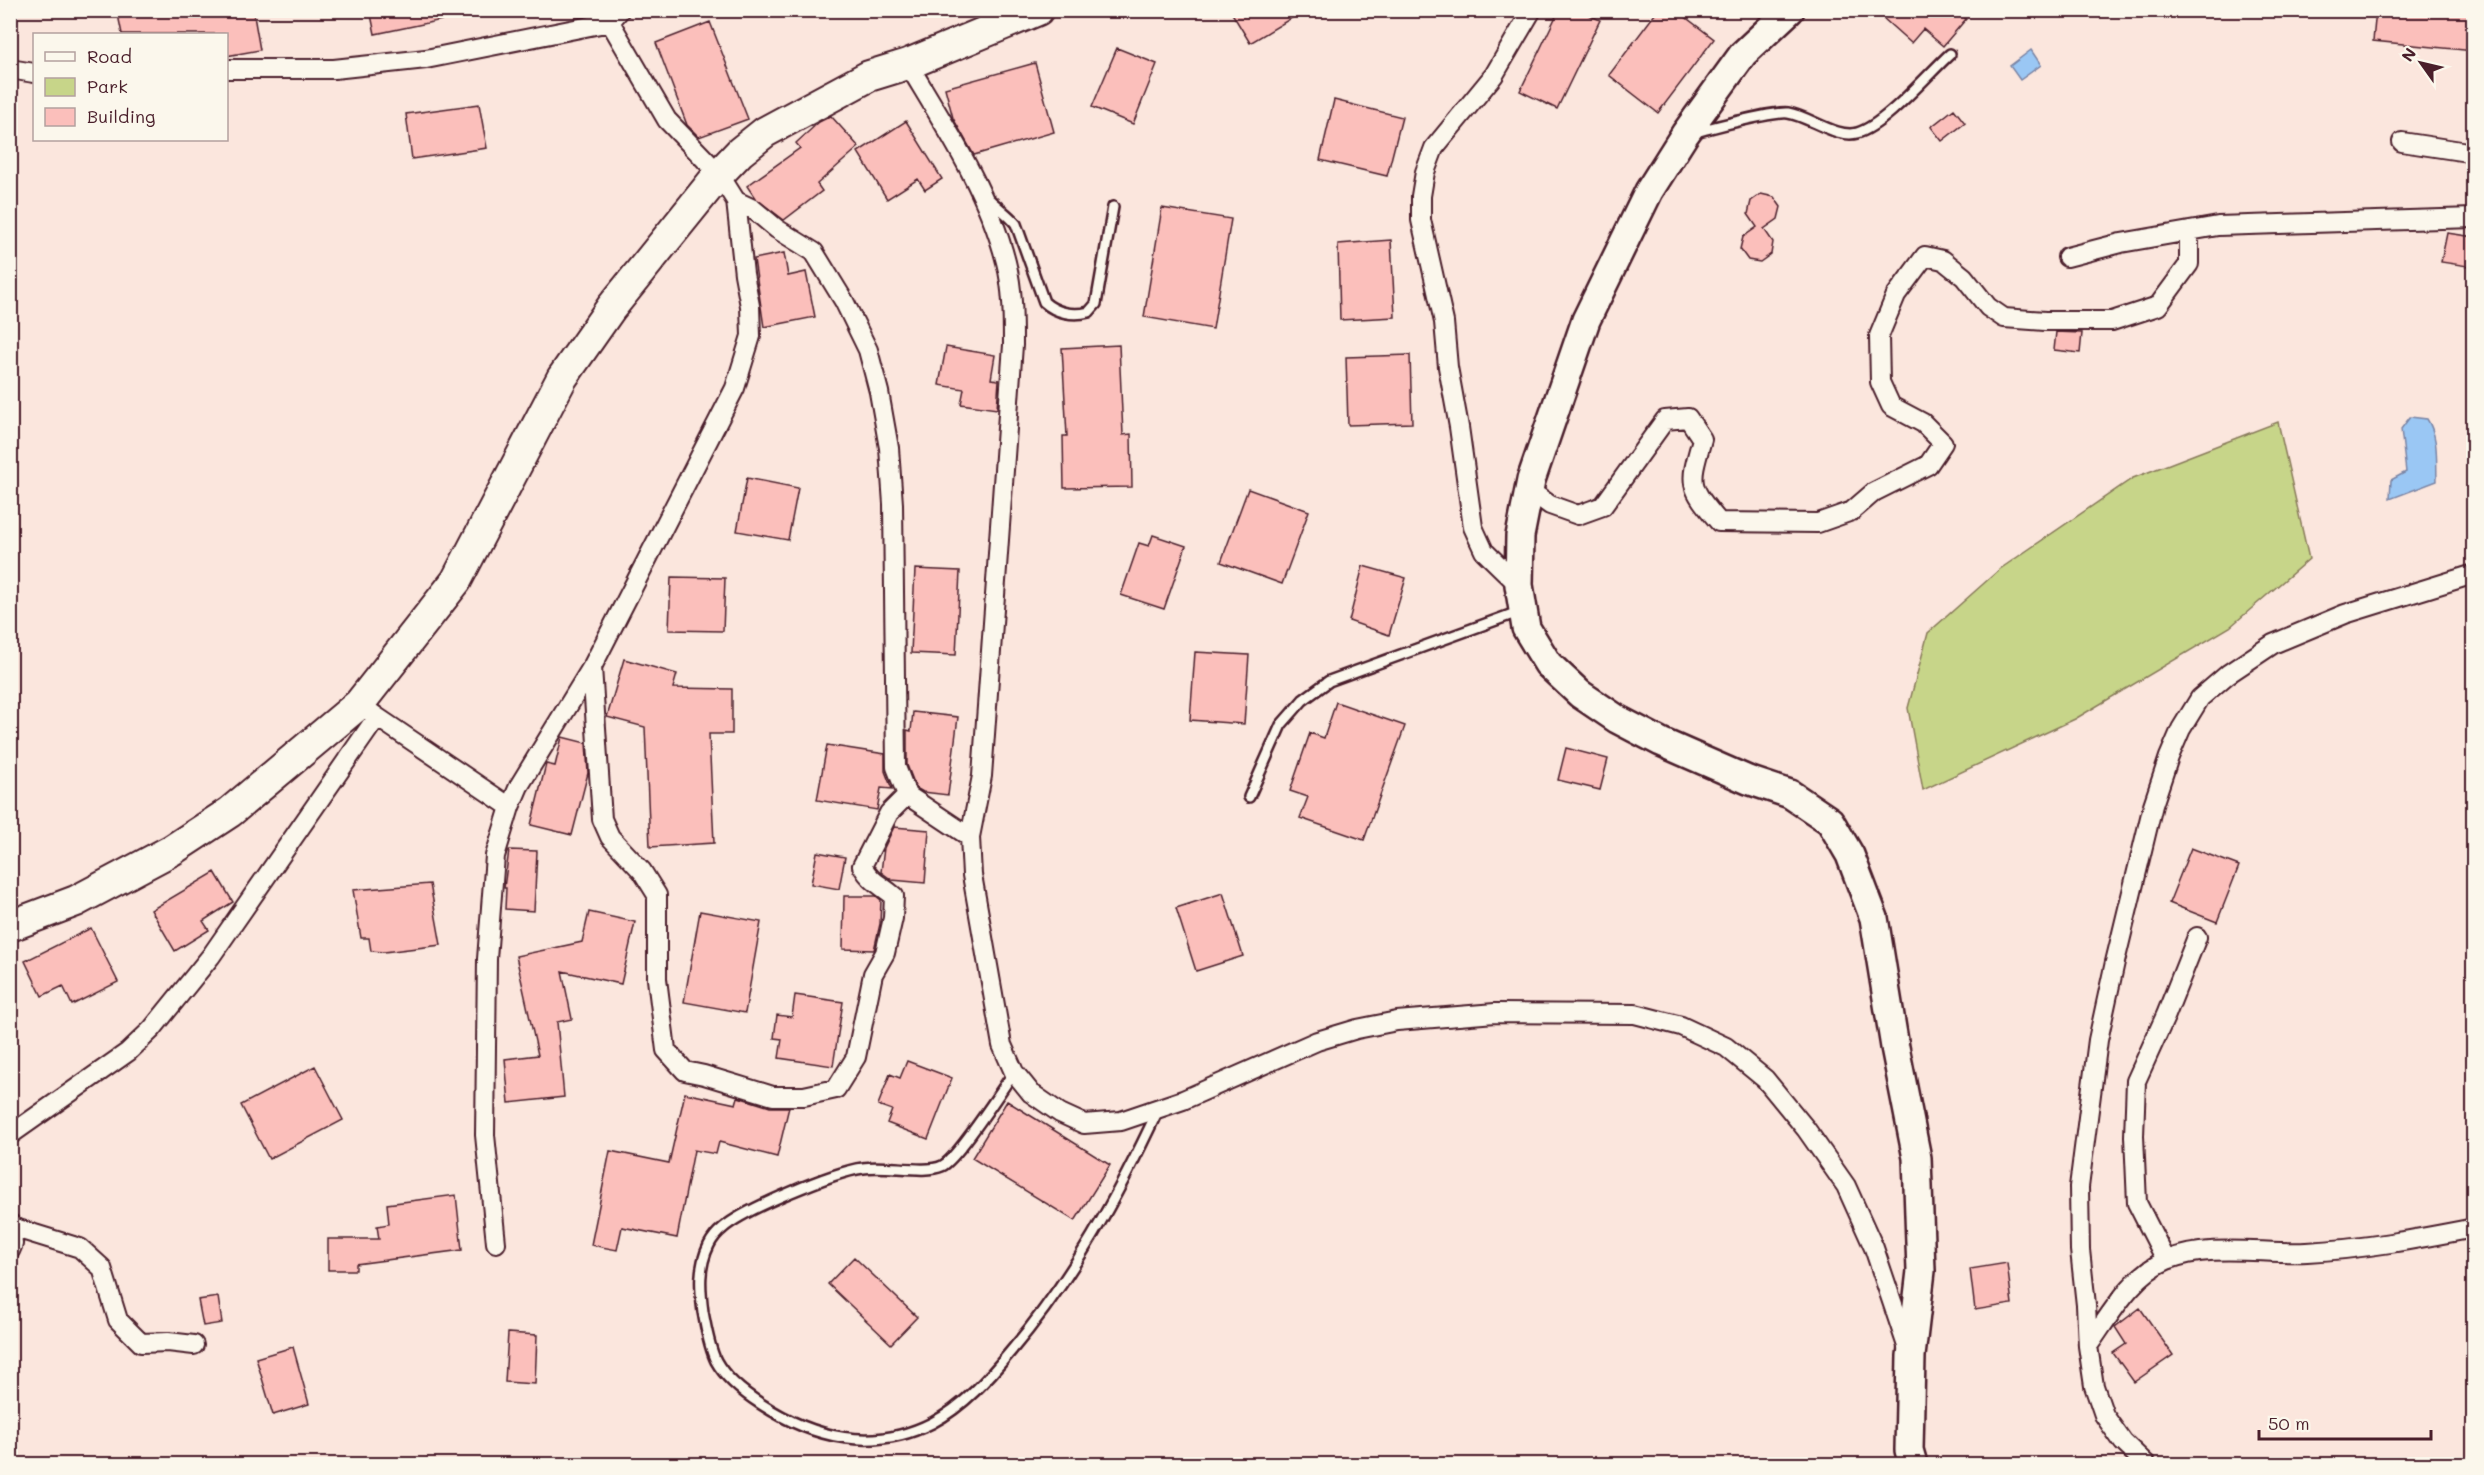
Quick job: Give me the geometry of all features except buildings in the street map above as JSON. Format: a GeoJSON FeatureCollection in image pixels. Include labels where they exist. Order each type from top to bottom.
{"type":"FeatureCollection","features":[{"type":"Feature","properties":{"kind":"main road"},"geometry":{"type":"LineString","coordinates":[[10,926],[76,901],[172,850],[230,812],[368,710],[456,581],[562,378],[611,308],[719,174],[740,152],[765,132],[869,76],[908,64],[1038,10]]}},
{"type":"Feature","properties":{"kind":"main road"},"geometry":{"type":"LineString","coordinates":[[1790,10],[1743,54],[1685,134],[1650,190],[1586,321],[1529,490],[1520,536],[1521,598],[1526,628],[1548,664],[1580,694],[1617,719],[1661,742],[1748,780],[1790,794],[1830,821],[1850,855],[1874,918],[1895,1047],[1917,1158],[1921,1271],[1911,1356],[1909,1450],[1913,1464]]}},
{"type":"Feature","properties":{"kind":"street"},"geometry":{"type":"LineString","coordinates":[[1521,598],[1484,551],[1473,527],[1443,322],[1421,220],[1421,196],[1425,172],[1434,148],[1494,75],[1532,10]]}},
{"type":"Feature","properties":{"kind":"street"},"geometry":{"type":"LineString","coordinates":[[228,69],[334,69],[426,59],[609,14],[667,120],[719,174],[736,201],[750,306],[751,336],[735,388],[592,667],[519,786],[495,856],[485,1030],[485,1135],[496,1243]]}},
{"type":"Feature","properties":{"kind":"street"},"geometry":{"type":"LineString","coordinates":[[908,64],[975,183],[996,230],[1007,264],[1013,308],[1013,345],[981,776],[970,837],[972,875],[1002,1045],[1014,1072],[1030,1093],[1060,1113],[1084,1124],[1121,1121],[1183,1100],[1317,1041],[1357,1029],[1398,1022],[1495,1013],[1635,1014],[1681,1026],[1726,1047],[1765,1079],[1806,1129],[1846,1186],[1874,1248],[1911,1356]]}},
{"type":"Feature","properties":{"kind":"street"},"geometry":{"type":"LineString","coordinates":[[10,69],[33,73]]}},
{"type":"Feature","properties":{"kind":"street"},"geometry":{"type":"LineString","coordinates":[[2402,142],[2474,153]]}},
{"type":"Feature","properties":{"kind":"street"},"geometry":{"type":"LineString","coordinates":[[736,201],[753,209],[777,229],[814,252],[844,301],[868,350],[879,392],[889,448],[893,504],[896,767],[907,795],[970,837]]}},
{"type":"Feature","properties":{"kind":"street"},"geometry":{"type":"LineString","coordinates":[[2067,257],[2121,243],[2218,226],[2474,218]]}},
{"type":"Feature","properties":{"kind":"street"},"geometry":{"type":"LineString","coordinates":[[1529,490],[1550,505],[1578,515],[1603,506],[1665,420],[1688,418],[1702,439],[1692,473],[1696,495],[1719,522],[1818,523],[1852,511],[1874,492],[1928,465],[1943,443],[1923,423],[1891,406],[1880,382],[1879,336],[1896,295],[1925,256],[1943,260],[1964,276],[1988,307],[2004,318],[2045,321],[2112,321],[2158,306],[2189,264],[2189,231]]}},
{"type":"Feature","properties":{"kind":"street"},"geometry":{"type":"LineString","coordinates":[[2146,1464],[2123,1442],[2104,1415],[2094,1386],[2088,1346],[2080,1250],[2079,1187],[2098,1040],[2115,962],[2153,805],[2181,729],[2200,698],[2228,674],[2273,644],[2344,614],[2474,574]]}},
{"type":"Feature","properties":{"kind":"street"},"geometry":{"type":"LineString","coordinates":[[592,667],[602,819],[610,837],[642,871],[657,895],[657,979],[666,1050],[685,1071],[773,1096],[804,1096],[836,1089],[856,1057],[873,974],[885,953],[893,918],[894,896],[884,887],[872,882],[862,866],[889,813],[907,795]]}},
{"type":"Feature","properties":{"kind":"street"},"geometry":{"type":"LineString","coordinates":[[10,1135],[128,1052],[152,1029],[212,956],[368,710],[510,807]]}},
{"type":"Feature","properties":{"kind":"street"},"geometry":{"type":"LineString","coordinates":[[2166,1260],[2137,1203],[2134,1136],[2136,1080],[2166,1015],[2197,937]]}},
{"type":"Feature","properties":{"kind":"street"},"geometry":{"type":"LineString","coordinates":[[10,1251],[13,1244],[11,1225],[80,1248],[102,1268],[118,1320],[141,1343],[168,1342],[194,1345]]}},
{"type":"Feature","properties":{"kind":"street"},"geometry":{"type":"LineString","coordinates":[[2088,1346],[2143,1275],[2166,1260],[2197,1252],[2342,1250],[2392,1244],[2474,1228]]}},
{"type":"Feature","properties":{"kind":"lane"},"geometry":{"type":"LineString","coordinates":[[1685,134],[1785,112],[1807,117],[1837,132],[1855,134],[1885,116],[1950,54]]}},
{"type":"Feature","properties":{"kind":"lane"},"geometry":{"type":"LineString","coordinates":[[975,183],[1016,224],[1044,302],[1052,310],[1071,313],[1089,312],[1095,304],[1113,207]]}},
{"type":"Feature","properties":{"kind":"lane"},"geometry":{"type":"LineString","coordinates":[[1249,797],[1281,725],[1303,700],[1329,681],[1521,598]]}},
{"type":"Feature","properties":{"kind":"lane"},"geometry":{"type":"LineString","coordinates":[[1014,1072],[956,1154],[943,1166],[928,1169],[890,1166],[863,1168],[834,1176],[751,1212],[723,1228],[710,1243],[702,1262],[700,1290],[706,1325],[716,1360],[742,1392],[783,1418],[830,1436],[862,1440],[897,1436],[931,1423],[961,1404],[992,1374],[1041,1316],[1087,1246],[1126,1180],[1160,1108]]}},
{"type":"Feature","properties":{"kind":"green space"},"geometry":{"type":"Polygon","coordinates":[[[2278,422],[2309,559],[2230,627],[2075,719],[1923,790],[1908,708],[1928,633],[2000,569],[2133,478],[2278,422]]]}},
{"type":"Feature","properties":{"kind":"water"},"geometry":{"type":"Polygon","coordinates":[[[2031,50],[2041,65],[2020,80],[2010,66],[2031,50]]]}},
{"type":"Feature","properties":{"kind":"water"},"geometry":{"type":"Polygon","coordinates":[[[2410,417],[2427,419],[2431,426],[2436,449],[2437,481],[2390,499],[2391,480],[2406,472],[2401,429],[2410,417]]]}}]}
